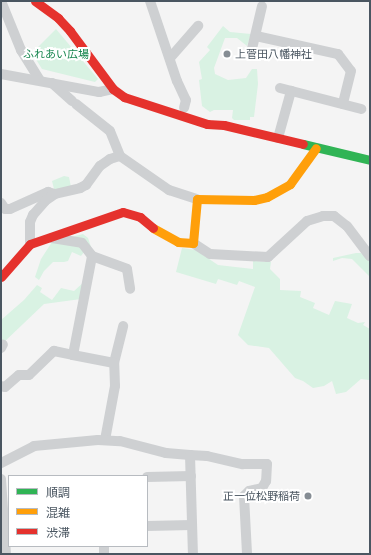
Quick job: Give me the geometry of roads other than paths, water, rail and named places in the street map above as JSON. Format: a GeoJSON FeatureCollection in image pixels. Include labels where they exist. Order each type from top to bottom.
{"type":"FeatureCollection","features":[{"type":"Feature","properties":{"kind":"street"},"geometry":{"type":"LineString","coordinates":[[2,1],[22,50],[40,80]]}},
{"type":"Feature","properties":{"kind":"street"},"geometry":{"type":"LineString","coordinates":[[35,1],[58,18],[70,31],[105,76],[113,89],[138,102],[207,124],[224,125],[370,160]]}},
{"type":"Feature","properties":{"kind":"street"},"geometry":{"type":"LineString","coordinates":[[150,1],[177,81],[186,100],[184,108]]}},
{"type":"Feature","properties":{"kind":"street"},"geometry":{"type":"LineString","coordinates":[[251,53],[262,6]]}},
{"type":"Feature","properties":{"kind":"street"},"geometry":{"type":"LineString","coordinates":[[170,58],[198,26]]}},
{"type":"Feature","properties":{"kind":"street"},"geometry":{"type":"LineString","coordinates":[[256,36],[338,54],[351,71],[343,104]]}},
{"type":"Feature","properties":{"kind":"street"},"geometry":{"type":"LineString","coordinates":[[1,74],[99,92],[113,89]]}},
{"type":"Feature","properties":{"kind":"street"},"geometry":{"type":"LineString","coordinates":[[105,76],[133,92],[210,117],[224,125]]}},
{"type":"Feature","properties":{"kind":"street"},"geometry":{"type":"LineString","coordinates":[[52,83],[74,103],[110,131],[120,156],[169,190],[197,199],[254,200],[267,197],[290,184],[316,148]]}},
{"type":"Feature","properties":{"kind":"street"},"geometry":{"type":"LineString","coordinates":[[280,88],[361,109]]}},
{"type":"Feature","properties":{"kind":"street"},"geometry":{"type":"LineString","coordinates":[[278,138],[291,91]]}},
{"type":"Feature","properties":{"kind":"street"},"geometry":{"type":"LineString","coordinates":[[30,244],[30,222],[45,201],[55,194],[80,188],[86,184],[100,166],[110,159],[120,156]]}},
{"type":"Feature","properties":{"kind":"street"},"geometry":{"type":"LineString","coordinates":[[1,203],[5,209],[10,209],[48,192],[55,194]]}},
{"type":"Feature","properties":{"kind":"street"},"geometry":{"type":"LineString","coordinates":[[193,243],[197,199]]}},
{"type":"Feature","properties":{"kind":"street"},"geometry":{"type":"LineString","coordinates":[[1,277],[9,270],[30,244],[52,238],[124,212],[140,217],[160,233],[178,242],[193,243],[210,254],[268,257],[307,221],[323,216],[334,216],[347,226],[370,256]]}},
{"type":"Feature","properties":{"kind":"street"},"geometry":{"type":"LineString","coordinates":[[52,238],[82,243],[92,256],[127,269],[130,289]]}},
{"type":"Feature","properties":{"kind":"street"},"geometry":{"type":"LineString","coordinates":[[73,355],[92,256]]}},
{"type":"Feature","properties":{"kind":"street"},"geometry":{"type":"LineString","coordinates":[[105,440],[115,386],[114,363],[123,326]]}},
{"type":"Feature","properties":{"kind":"street"},"geometry":{"type":"LineString","coordinates":[[1,386],[6,387],[18,375],[29,375],[54,351],[114,363]]}},
{"type":"Feature","properties":{"kind":"street"},"geometry":{"type":"LineString","coordinates":[[1,463],[34,446],[42,444],[120,440],[166,453],[207,456],[242,464],[267,464],[266,480],[262,488],[250,492],[244,496],[247,554]]}},
{"type":"Feature","properties":{"kind":"street"},"geometry":{"type":"LineString","coordinates":[[190,455],[193,554]]}},
{"type":"Feature","properties":{"kind":"street"},"geometry":{"type":"LineString","coordinates":[[148,477],[191,476]]}},
{"type":"Feature","properties":{"kind":"street"},"geometry":{"type":"LineString","coordinates":[[3,481],[7,526],[6,554]]}},
{"type":"Feature","properties":{"kind":"street"},"geometry":{"type":"LineString","coordinates":[[148,526],[192,526]]}},
{"type":"Feature","properties":{"kind":"place","name":"上菅田八幡神社"},"geometry":{"type":"Point","coordinates":[227,54]}},
{"type":"Feature","properties":{"kind":"place","name":"正一位松野稲荷"},"geometry":{"type":"Point","coordinates":[308,496]}},
{"type":"Feature","properties":{"kind":"park label","name":"ふれあい広場"},"geometry":{"type":"Point","coordinates":[56,54]}}]}
